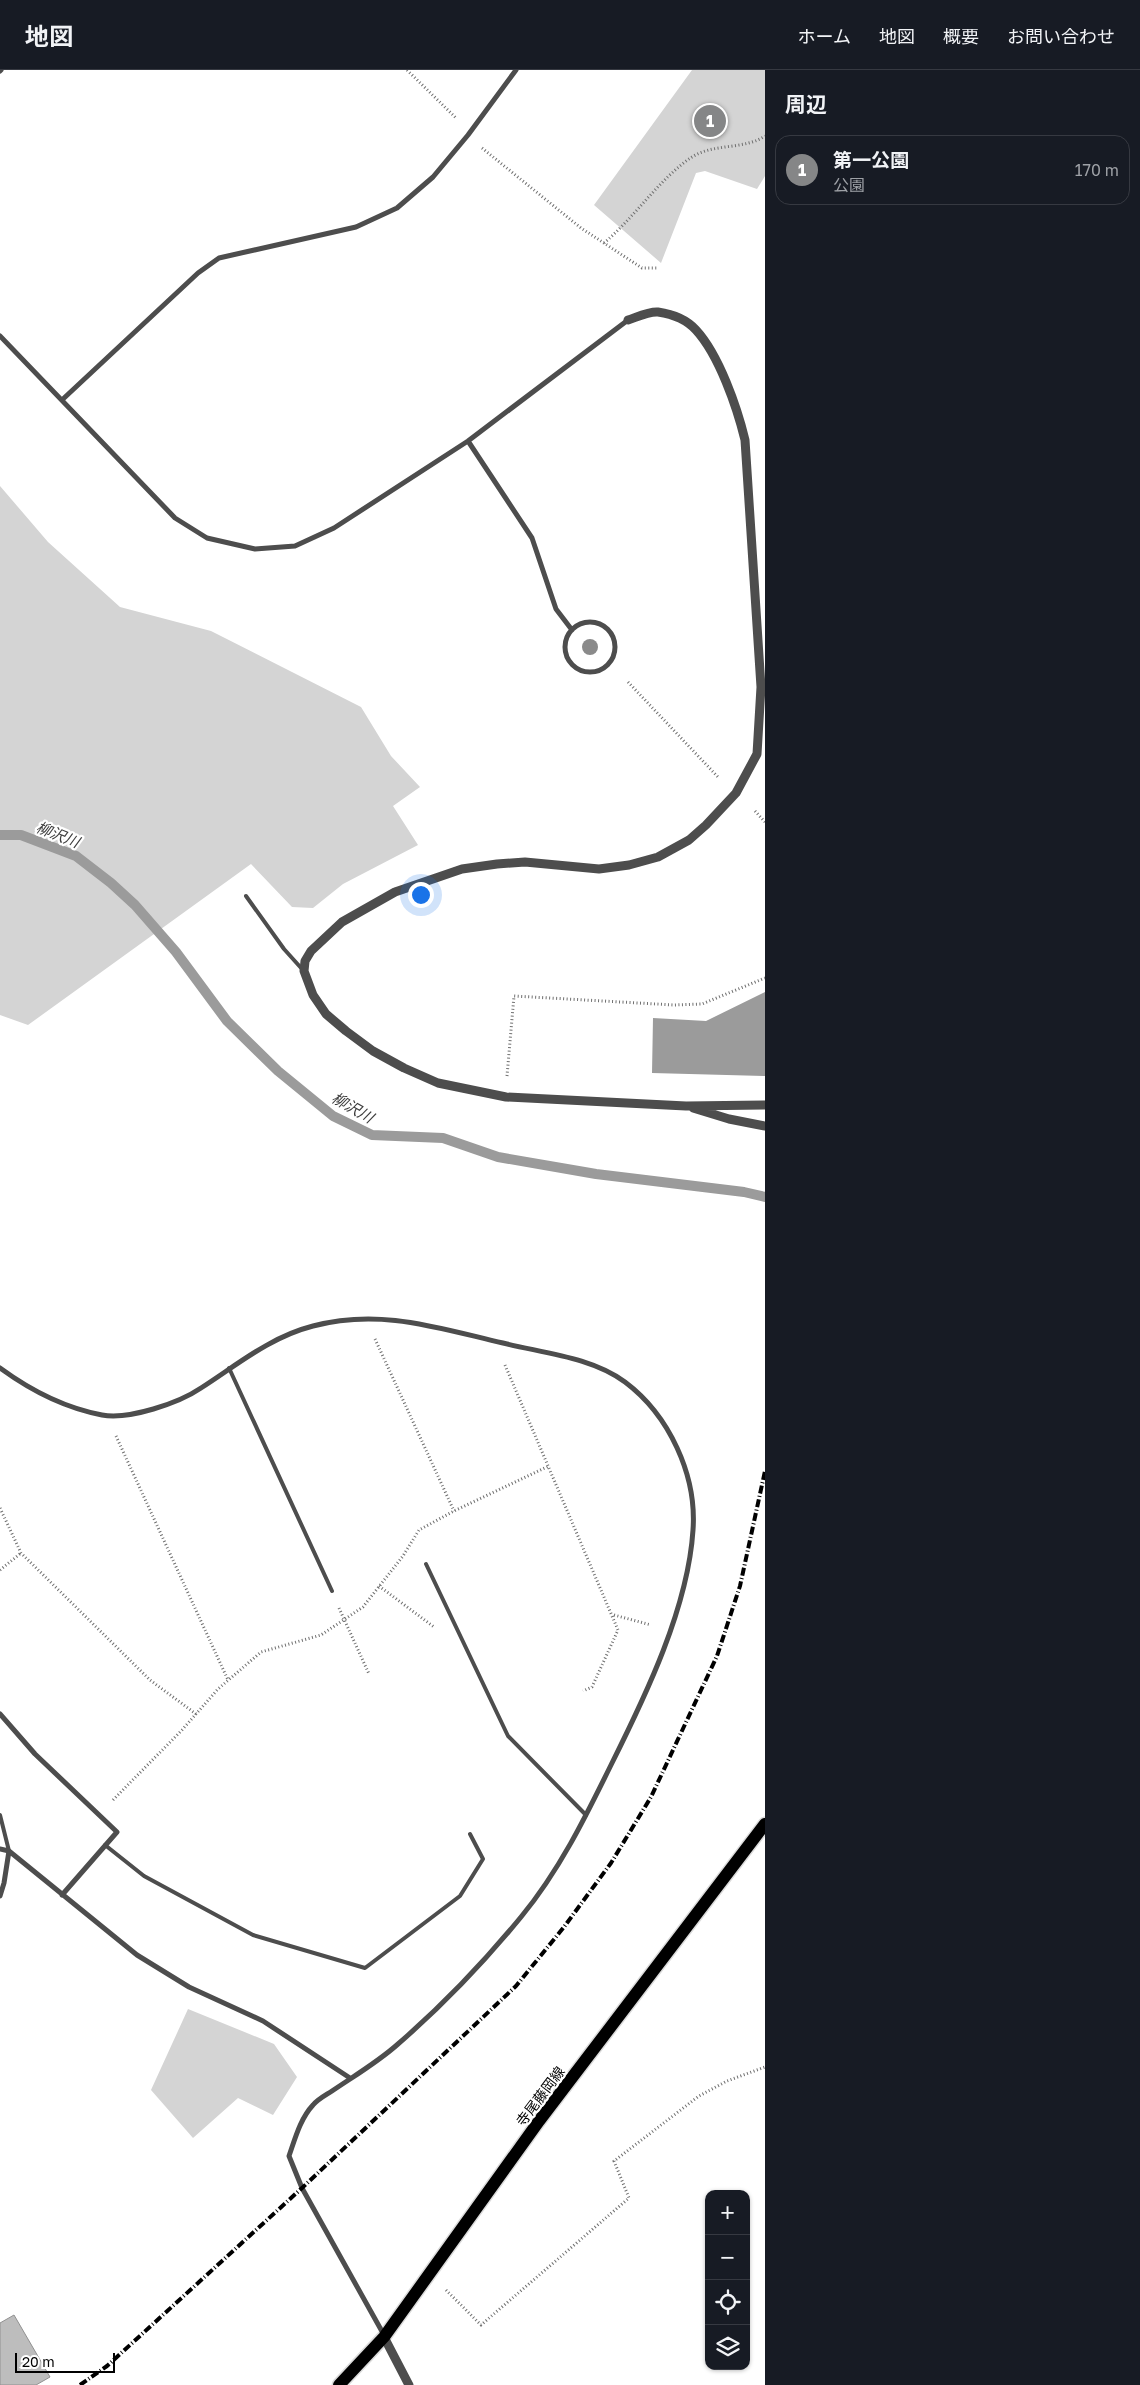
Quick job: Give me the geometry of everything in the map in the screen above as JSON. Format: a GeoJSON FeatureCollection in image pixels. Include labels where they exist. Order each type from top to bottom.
{"type":"FeatureCollection","features":[{"type":"Feature","properties":{"kind":"main road","name":"寺尾藤岡線"},"geometry":{"type":"LineString","coordinates":[[339,2385],[384,2337],[539,2121],[765,1824]]}},
{"type":"Feature","properties":{"kind":"street"},"geometry":{"type":"LineString","coordinates":[[63,400],[198,272],[219,258],[356,227],[397,208],[439,170],[516,70]]}},
{"type":"Feature","properties":{"kind":"street"},"geometry":{"type":"LineString","coordinates":[[0,336],[63,400],[115,458],[175,518],[207,538],[255,549],[296,546],[334,528],[468,441],[628,320],[656,312],[680,318],[696,330],[714,359],[736,405],[745,440],[761,687],[757,754],[736,793],[689,840],[658,857],[629,865],[599,869],[525,862],[497,864],[462,869],[431,878],[395,892],[342,922],[311,951],[305,961],[304,971],[312,995],[326,1014],[346,1031],[373,1051],[404,1068],[438,1083],[506,1097],[686,1106],[765,1105]]}},
{"type":"Feature","properties":{"kind":"street"},"geometry":{"type":"LineString","coordinates":[[468,441],[532,538],[556,609],[572,630]]}},
{"type":"Feature","properties":{"kind":"street"},"geometry":{"type":"LineString","coordinates":[[587,623],[595,623],[610,632],[614,639],[615,648],[609,664],[596,672],[588,672],[574,666],[566,653],[568,637],[572,630],[587,623]]}},
{"type":"Feature","properties":{"kind":"street"},"geometry":{"type":"LineString","coordinates":[[686,1106],[729,1119],[765,1126]]}},
{"type":"Feature","properties":{"kind":"street"},"geometry":{"type":"LineString","coordinates":[[0,1368],[21,1383],[62,1403],[106,1416],[157,1409],[198,1391],[229,1368],[275,1340],[312,1326],[356,1318],[402,1320],[584,1362],[624,1381],[654,1409],[675,1442],[690,1486],[694,1526],[689,1565],[668,1637],[633,1721],[574,1840],[522,1915],[452,1992],[395,2047],[313,2104],[302,2122],[289,2156],[302,2188],[409,2385]]}},
{"type":"Feature","properties":{"kind":"street"},"geometry":{"type":"LineString","coordinates":[[0,1714],[35,1754],[117,1832],[62,1894]]}},
{"type":"Feature","properties":{"kind":"street"},"geometry":{"type":"LineString","coordinates":[[0,1849],[9,1851],[137,1956],[189,1987],[263,2021],[350,2078]]}},
{"type":"Feature","properties":{"kind":"street"},"geometry":{"type":"LineString","coordinates":[[0,1896],[9,1851]]}},
{"type":"Feature","properties":{"kind":"lane"},"geometry":{"type":"LineString","coordinates":[[246,896],[284,950],[304,971]]}},
{"type":"Feature","properties":{"kind":"lane"},"geometry":{"type":"LineString","coordinates":[[229,1368],[332,1591]]}},
{"type":"Feature","properties":{"kind":"lane"},"geometry":{"type":"LineString","coordinates":[[426,1564],[508,1736],[586,1815]]}},
{"type":"Feature","properties":{"kind":"lane"},"geometry":{"type":"LineString","coordinates":[[0,1815],[9,1851]]}},
{"type":"Feature","properties":{"kind":"lane"},"geometry":{"type":"LineString","coordinates":[[105,1845],[144,1876],[253,1935],[365,1968],[460,1896],[483,1860],[470,1834]]}},
{"type":"Feature","properties":{"kind":"path"},"geometry":{"type":"LineString","coordinates":[[407,70],[460,122]]}},
{"type":"Feature","properties":{"kind":"path"},"geometry":{"type":"LineString","coordinates":[[604,243],[621,229],[648,198],[693,156],[720,147],[758,140],[765,136]]}},
{"type":"Feature","properties":{"kind":"path"},"geometry":{"type":"LineString","coordinates":[[478,145],[581,228],[642,268],[657,268]]}},
{"type":"Feature","properties":{"kind":"path"},"geometry":{"type":"LineString","coordinates":[[628,682],[718,777]]}},
{"type":"Feature","properties":{"kind":"path"},"geometry":{"type":"LineString","coordinates":[[755,811],[765,822]]}},
{"type":"Feature","properties":{"kind":"path"},"geometry":{"type":"LineString","coordinates":[[506,1077],[514,996],[674,1005],[702,1004],[765,978]]}},
{"type":"Feature","properties":{"kind":"path"},"geometry":{"type":"LineString","coordinates":[[375,1338],[454,1511]]}},
{"type":"Feature","properties":{"kind":"path"},"geometry":{"type":"LineString","coordinates":[[504,1362],[614,1615],[618,1630],[592,1687],[583,1690]]}},
{"type":"Feature","properties":{"kind":"path"},"geometry":{"type":"LineString","coordinates":[[114,1433],[228,1680]]}},
{"type":"Feature","properties":{"kind":"path"},"geometry":{"type":"LineString","coordinates":[[113,1800],[228,1680],[261,1652],[322,1635],[364,1607],[404,1556],[419,1530],[454,1511],[549,1466]]}},
{"type":"Feature","properties":{"kind":"path"},"geometry":{"type":"LineString","coordinates":[[0,1508],[21,1553],[150,1680],[196,1714]]}},
{"type":"Feature","properties":{"kind":"path"},"geometry":{"type":"LineString","coordinates":[[0,1570],[21,1553]]}},
{"type":"Feature","properties":{"kind":"path"},"geometry":{"type":"LineString","coordinates":[[379,1586],[440,1632]]}},
{"type":"Feature","properties":{"kind":"path"},"geometry":{"type":"LineString","coordinates":[[614,1615],[656,1626]]}},
{"type":"Feature","properties":{"kind":"path"},"geometry":{"type":"LineString","coordinates":[[344,1620],[369,1674]]}},
{"type":"Feature","properties":{"kind":"path"},"geometry":{"type":"LineString","coordinates":[[430,2274],[481,2325],[629,2198],[614,2161],[699,2096],[727,2081],[765,2067]]}},
{"type":"Feature","properties":{"kind":"shaded area"},"geometry":{"type":"Polygon","coordinates":[[[692,70],[765,70],[765,176],[757,189],[705,171],[696,173],[661,263],[594,205],[692,70]]]}},
{"type":"Feature","properties":{"kind":"shaded area"},"geometry":{"type":"Polygon","coordinates":[[[0,486],[48,542],[120,607],[211,631],[361,707],[391,756],[420,787],[393,806],[418,845],[343,884],[313,908],[292,907],[251,864],[28,1025],[0,1015],[0,486]]]}},
{"type":"Feature","properties":{"kind":"shaded area"},"geometry":{"type":"Polygon","coordinates":[[[765,992],[765,1076],[652,1073],[653,1018],[706,1021],[765,992]]]}},
{"type":"Feature","properties":{"kind":"shaded area"},"geometry":{"type":"Polygon","coordinates":[[[188,2009],[274,2044],[297,2077],[273,2115],[238,2098],[193,2138],[151,2090],[188,2009]]]}},
{"type":"Feature","properties":{"kind":"building"},"geometry":{"type":"Polygon","coordinates":[[[14,2315],[50,2377],[36,2385],[0,2385],[0,2323],[14,2315]]]}},
{"type":"Feature","properties":{"kind":"waterway","name":"柳沢川"},"geometry":{"type":"LineString","coordinates":[[0,835],[21,835],[76,856],[111,883],[135,905],[176,952],[227,1021],[278,1071],[333,1116],[372,1135],[443,1138],[498,1157],[596,1174],[744,1192],[765,1197]]}},
{"type":"Feature","properties":{"kind":"railway"},"geometry":{"type":"LineString","coordinates":[[80,2385],[107,2366],[302,2188],[516,1986],[564,1927],[611,1863],[651,1797],[717,1656],[740,1586],[765,1471]]}},
{"type":"Feature","properties":{"kind":"place","name":"第一公園"},"geometry":{"type":"Point","coordinates":[710,121]}}]}
